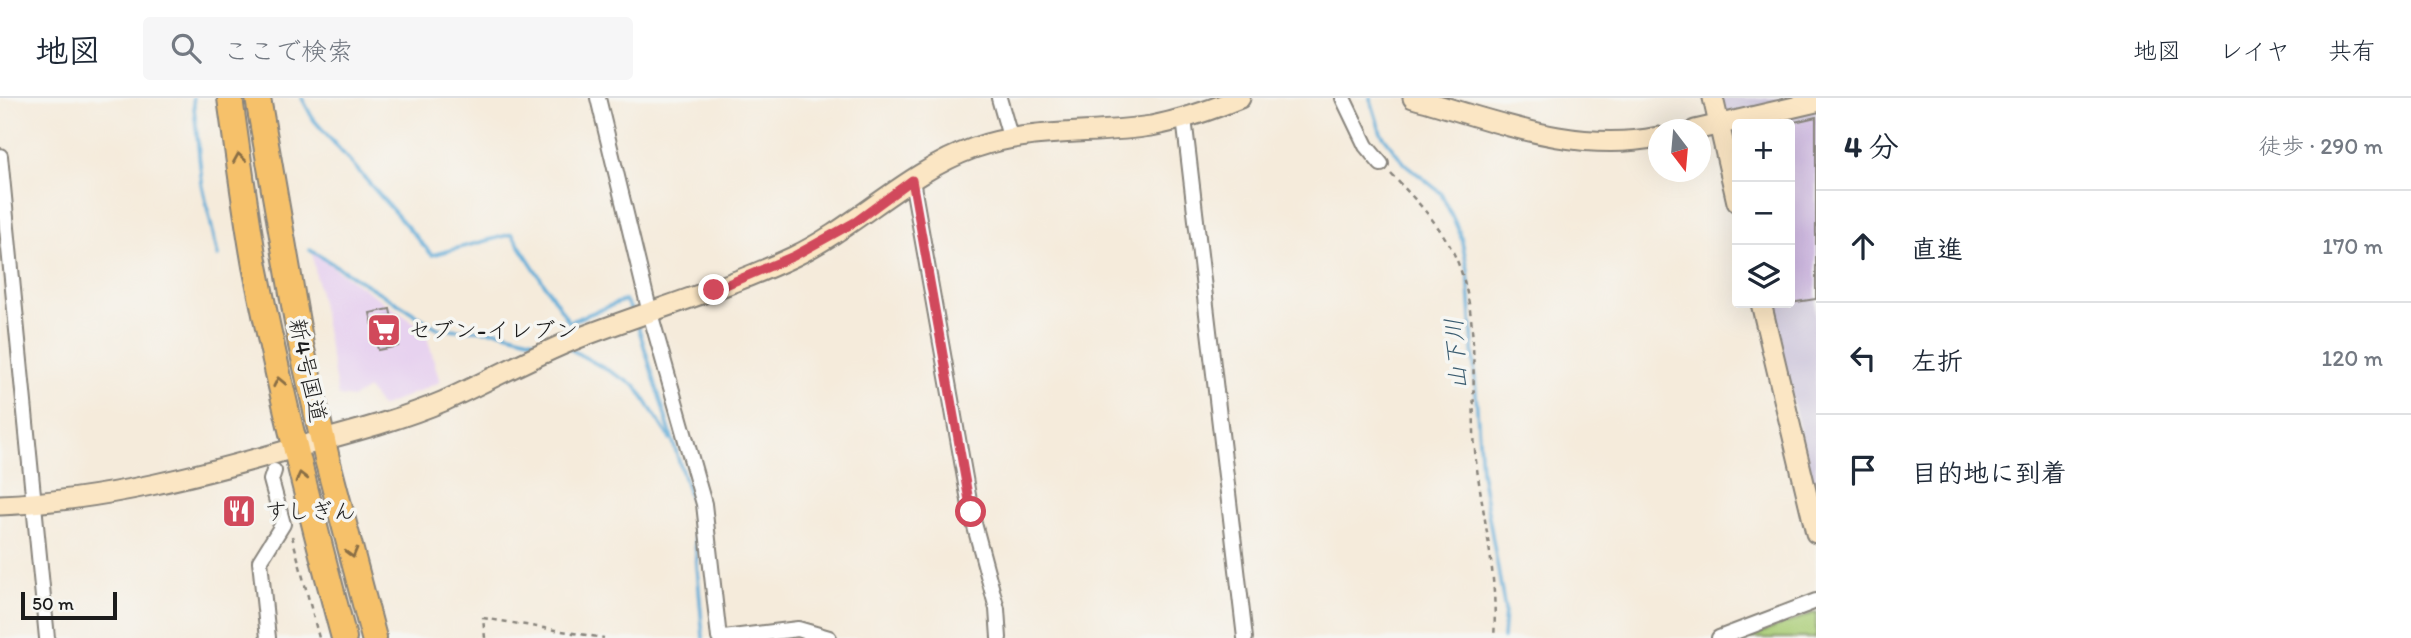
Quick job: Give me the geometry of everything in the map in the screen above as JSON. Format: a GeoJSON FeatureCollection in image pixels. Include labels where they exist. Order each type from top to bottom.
{"type":"FeatureCollection","features":[{"type":"Feature","properties":{"kind":"highway","name":"新4号国道"},"geometry":{"type":"LineString","coordinates":[[230,98],[255,262],[294,448],[344,638]]}},
{"type":"Feature","properties":{"kind":"highway","name":"新4号国道"},"geometry":{"type":"LineString","coordinates":[[258,98],[301,345],[374,638]]}},
{"type":"Feature","properties":{"kind":"street"},"geometry":{"type":"LineString","coordinates":[[598,98],[650,313],[707,518],[722,638],[798,629],[829,638]]}},
{"type":"Feature","properties":{"kind":"street"},"geometry":{"type":"LineString","coordinates":[[999,98],[1011,140]]}},
{"type":"Feature","properties":{"kind":"street"},"geometry":{"type":"LineString","coordinates":[[0,505],[33,504],[111,493],[382,424],[444,401],[565,344],[714,290],[794,256],[855,222],[912,180],[976,147],[1011,140],[1151,126],[1184,118],[1240,98]]}},
{"type":"Feature","properties":{"kind":"street"},"geometry":{"type":"LineString","coordinates":[[1343,98],[1366,146],[1381,164]]}},
{"type":"Feature","properties":{"kind":"street"},"geometry":{"type":"LineString","coordinates":[[1413,98],[1530,133],[1580,142],[1630,143],[1648,139]]}},
{"type":"Feature","properties":{"kind":"street"},"geometry":{"type":"LineString","coordinates":[[1713,98],[1732,182]]}},
{"type":"Feature","properties":{"kind":"street"},"geometry":{"type":"LineString","coordinates":[[1711,126],[1816,102]]}},
{"type":"Feature","properties":{"kind":"street"},"geometry":{"type":"LineString","coordinates":[[1184,118],[1245,638]]}},
{"type":"Feature","properties":{"kind":"street"},"geometry":{"type":"LineString","coordinates":[[0,156],[47,638]]}},
{"type":"Feature","properties":{"kind":"street"},"geometry":{"type":"LineString","coordinates":[[912,180],[971,512],[997,609],[999,638]]}},
{"type":"Feature","properties":{"kind":"street"},"geometry":{"type":"LineString","coordinates":[[1762,308],[1816,532]]}},
{"type":"Feature","properties":{"kind":"street"},"geometry":{"type":"LineString","coordinates":[[268,638],[260,561],[284,524],[271,480],[274,471]]}},
{"type":"Feature","properties":{"kind":"street"},"geometry":{"type":"LineString","coordinates":[[1720,638],[1816,601]]}},
{"type":"Feature","properties":{"kind":"path"},"geometry":{"type":"LineString","coordinates":[[1381,164],[1419,203],[1452,250],[1471,312],[1477,467],[1489,531],[1496,599],[1494,638]]}},
{"type":"Feature","properties":{"kind":"path"},"geometry":{"type":"LineString","coordinates":[[284,524],[292,536],[319,638]]}},
{"type":"Feature","properties":{"kind":"path"},"geometry":{"type":"LineString","coordinates":[[485,638],[483,618],[604,638]]}},
{"type":"Feature","properties":{"kind":"shaded area"},"geometry":{"type":"Polygon","coordinates":[[[1720,98],[1816,98],[1816,499],[1770,308],[1795,308],[1795,119],[1732,119],[1732,149],[1720,98]]]}},
{"type":"Feature","properties":{"kind":"shaded area"},"geometry":{"type":"Polygon","coordinates":[[[312,253],[425,330],[440,382],[381,407],[368,389],[352,398],[338,396],[312,253]]]}},
{"type":"Feature","properties":{"kind":"green space"},"geometry":{"type":"Polygon","coordinates":[[[1816,612],[1816,638],[1748,638],[1816,612]]]}},
{"type":"Feature","properties":{"kind":"building"},"geometry":{"type":"Polygon","coordinates":[[[1816,117],[1816,299],[1795,302],[1795,182],[1795,122],[1816,117]]]}},
{"type":"Feature","properties":{"kind":"building","name":"セブン-イレブン"},"geometry":{"type":"Polygon","coordinates":[[[390,309],[398,346],[378,350],[370,313],[390,309]]]}},
{"type":"Feature","properties":{"kind":"waterway"},"geometry":{"type":"LineString","coordinates":[[193,98],[202,183],[218,256]]}},
{"type":"Feature","properties":{"kind":"waterway"},"geometry":{"type":"LineString","coordinates":[[302,98],[313,119],[432,255],[512,234],[569,322],[625,300],[633,313]]}},
{"type":"Feature","properties":{"kind":"waterway","name":"山下川"},"geometry":{"type":"LineString","coordinates":[[1370,98],[1381,133],[1404,163],[1441,193],[1460,233],[1468,270],[1481,471],[1505,610],[1503,638]]}},
{"type":"Feature","properties":{"kind":"waterway"},"geometry":{"type":"LineString","coordinates":[[310,250],[439,329],[498,331],[545,343]]}},
{"type":"Feature","properties":{"kind":"waterway"},"geometry":{"type":"LineString","coordinates":[[637,323],[692,504],[703,638]]}},
{"type":"Feature","properties":{"kind":"waterway"},"geometry":{"type":"LineString","coordinates":[[570,349],[636,386],[670,439]]}},
{"type":"Feature","properties":{"kind":"place","name":"セブン-イレブン"},"geometry":{"type":"Point","coordinates":[384,330]}},
{"type":"Feature","properties":{"kind":"place","name":"すしぎん"},"geometry":{"type":"Point","coordinates":[239,511]}},
{"type":"Feature","properties":{"kind":"route"},"geometry":{"type":"LineString","coordinates":[[714,290],[794,256],[855,222],[912,180],[971,512]]}}]}
